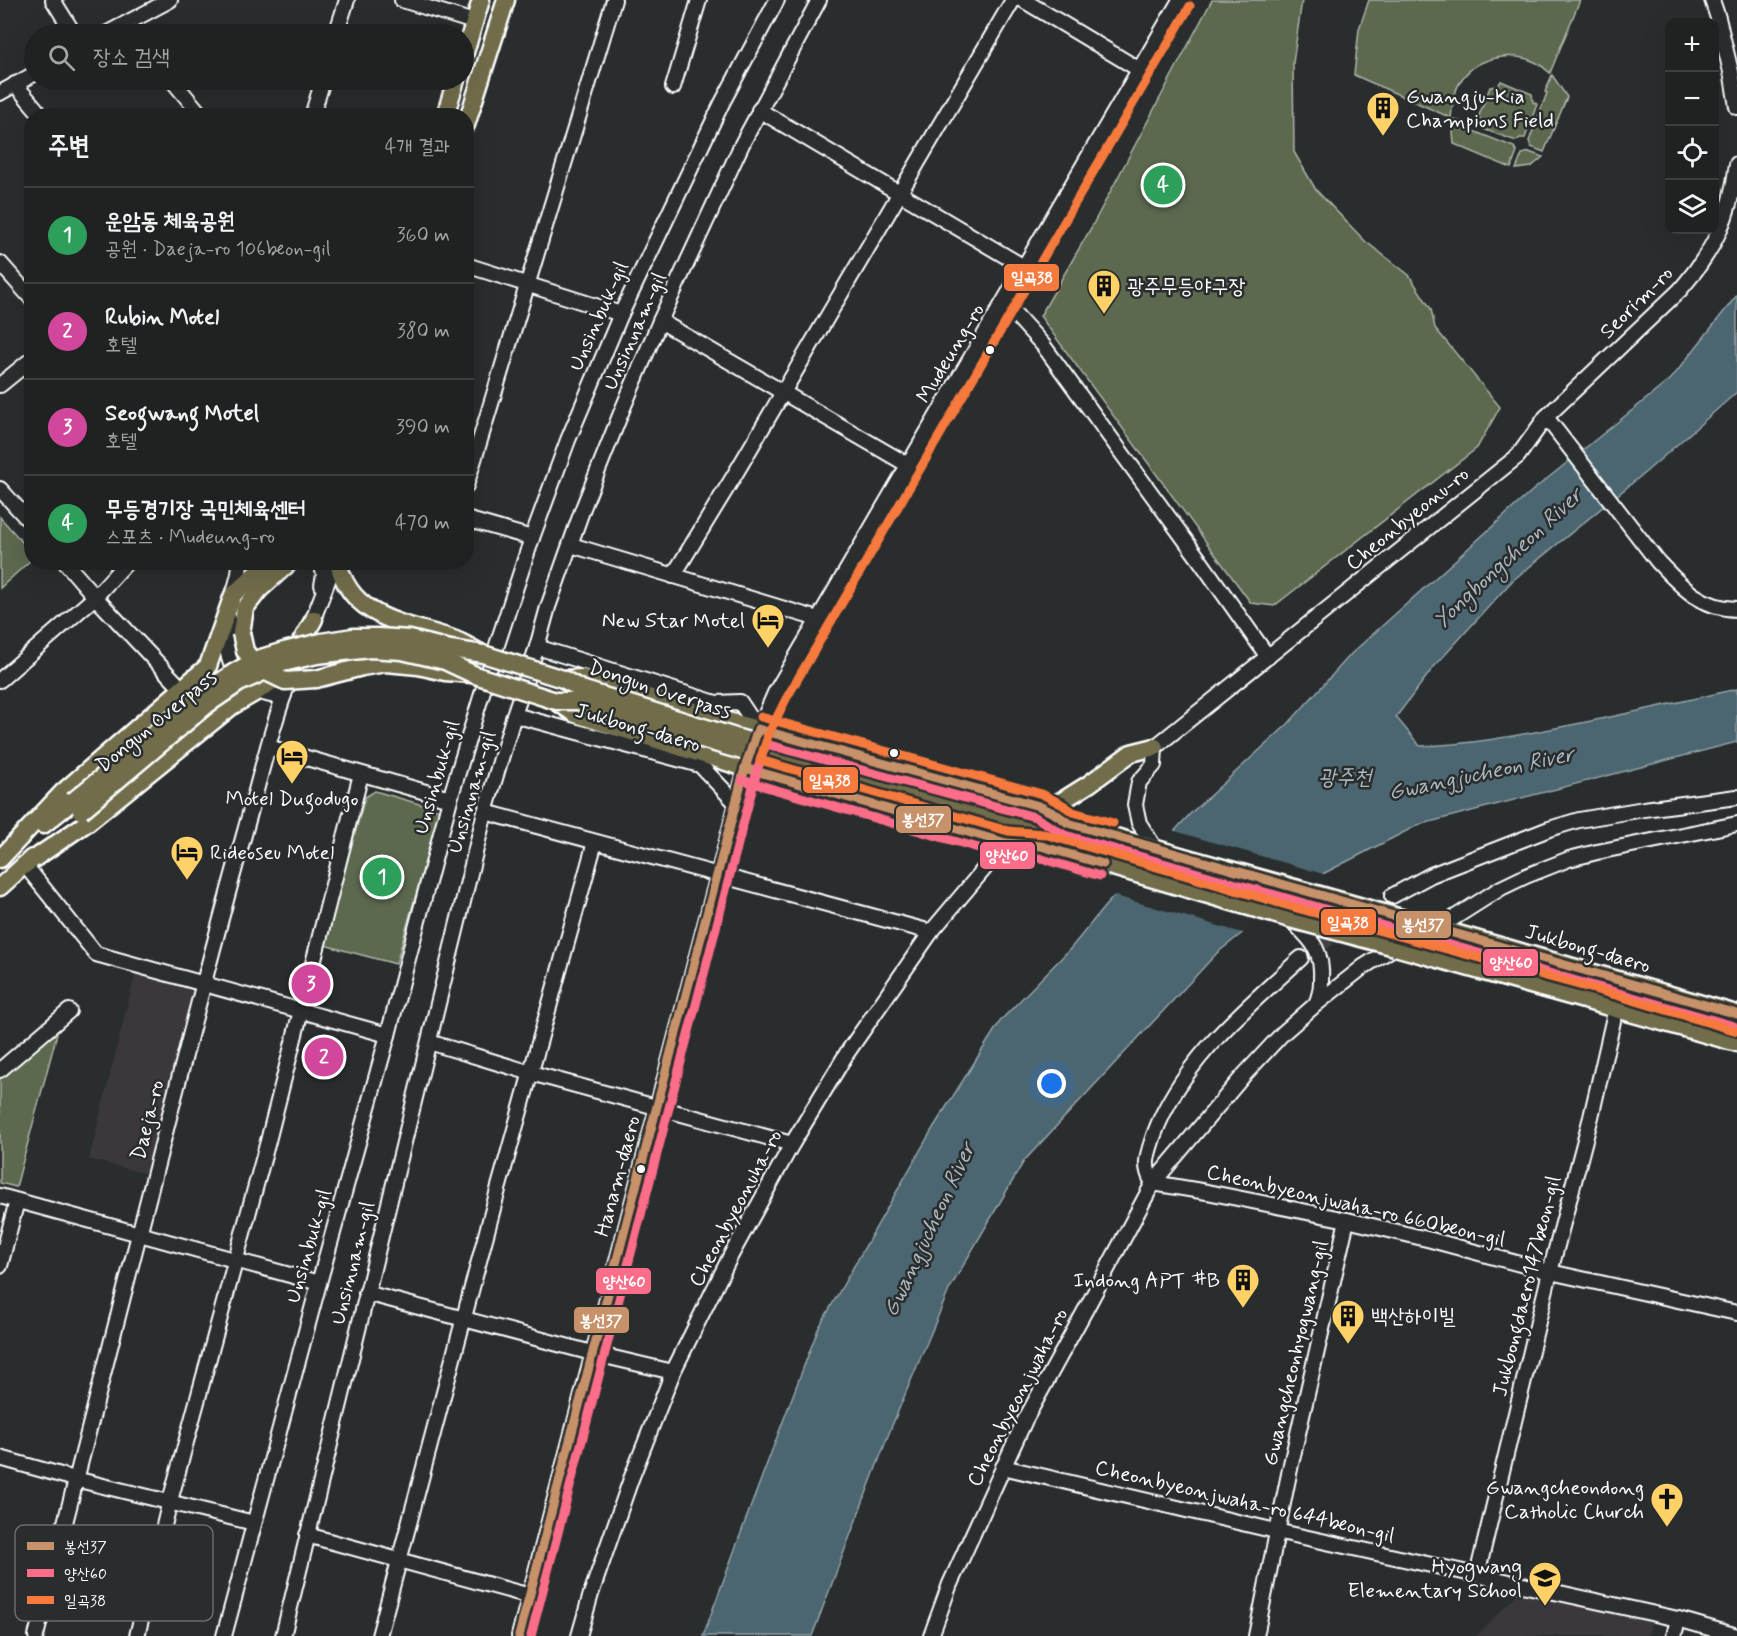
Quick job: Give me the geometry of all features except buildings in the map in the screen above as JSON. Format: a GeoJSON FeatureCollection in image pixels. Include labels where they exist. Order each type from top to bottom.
{"type":"FeatureCollection","features":[{"type":"Feature","properties":{"kind":"main road"},"geometry":{"type":"LineString","coordinates":[[474,22],[481,0]]}},
{"type":"Feature","properties":{"kind":"main road"},"geometry":{"type":"LineString","coordinates":[[471,108],[506,0]]}},
{"type":"Feature","properties":{"kind":"main road"},"geometry":{"type":"LineString","coordinates":[[447,108],[453,90]]}},
{"type":"Feature","properties":{"kind":"main road"},"geometry":{"type":"LineString","coordinates":[[0,860],[63,792],[208,666],[233,595],[260,570]]}},
{"type":"Feature","properties":{"kind":"main road","name":"Dongun Overpass"},"geometry":{"type":"LineString","coordinates":[[281,570],[259,590],[245,608],[241,633],[245,651],[258,669],[285,681],[316,679],[386,663],[476,675]]}},
{"type":"Feature","properties":{"kind":"main road","name":"Dongun Overpass"},"geometry":{"type":"LineString","coordinates":[[340,570],[345,583],[358,600],[376,615],[453,638],[483,654],[564,680],[581,689],[747,740],[1038,822],[1068,823]]}},
{"type":"Feature","properties":{"kind":"main road"},"geometry":{"type":"LineString","coordinates":[[0,887],[25,865],[88,822],[232,706],[283,674],[314,619]]}},
{"type":"Feature","properties":{"kind":"main road","name":"Dongun Overpass"},"geometry":{"type":"LineString","coordinates":[[77,806],[204,693],[232,673],[258,659],[321,642],[370,637],[410,639],[450,650],[483,654]]}},
{"type":"Feature","properties":{"kind":"main road","name":"Dongun Overpass"},"geometry":{"type":"LineString","coordinates":[[77,806],[208,704],[239,683],[283,663],[341,651],[381,649],[424,655],[556,701],[578,701],[728,747],[1015,828],[1041,846]]}},
{"type":"Feature","properties":{"kind":"main road"},"geometry":{"type":"LineString","coordinates":[[564,680],[583,678],[717,718],[1039,806],[1068,823]]}},
{"type":"Feature","properties":{"kind":"main road"},"geometry":{"type":"LineString","coordinates":[[556,701],[575,714],[745,768],[1006,843],[1041,846],[1290,919],[1737,1043]]}},
{"type":"Feature","properties":{"kind":"main road"},"geometry":{"type":"LineString","coordinates":[[1039,806],[1062,801],[1131,753],[1155,747]]}},
{"type":"Feature","properties":{"kind":"main road"},"geometry":{"type":"LineString","coordinates":[[0,860],[77,806]]}},
{"type":"Feature","properties":{"kind":"main road"},"geometry":{"type":"LineString","coordinates":[[25,865],[77,806]]}},
{"type":"Feature","properties":{"kind":"main road","name":"Jukbong-daero"},"geometry":{"type":"LineString","coordinates":[[1068,823],[1737,1014]]}},
{"type":"Feature","properties":{"kind":"street"},"geometry":{"type":"LineString","coordinates":[[52,0],[68,24]]}},
{"type":"Feature","properties":{"kind":"street"},"geometry":{"type":"LineString","coordinates":[[136,24],[170,0]]}},
{"type":"Feature","properties":{"kind":"street"},"geometry":{"type":"LineString","coordinates":[[339,24],[347,0]]}},
{"type":"Feature","properties":{"kind":"street"},"geometry":{"type":"LineString","coordinates":[[402,0],[474,22]]}},
{"type":"Feature","properties":{"kind":"street"},"geometry":{"type":"LineString","coordinates":[[474,460],[614,0]]}},
{"type":"Feature","properties":{"kind":"street"},"geometry":{"type":"LineString","coordinates":[[673,87],[699,0]]}},
{"type":"Feature","properties":{"kind":"street","name":"Unsinbuk-gil"},"geometry":{"type":"LineString","coordinates":[[224,1636],[450,799],[532,538],[568,440],[621,314],[717,113],[777,0]]}},
{"type":"Feature","properties":{"kind":"street","name":"Unsinnam-gil"},"geometry":{"type":"LineString","coordinates":[[283,1636],[485,812],[548,607],[583,508],[660,321],[759,110],[819,0]]}},
{"type":"Feature","properties":{"kind":"street"},"geometry":{"type":"LineString","coordinates":[[673,576],[1013,0]]}},
{"type":"Feature","properties":{"kind":"street"},"geometry":{"type":"LineString","coordinates":[[1023,0],[1140,70]]}},
{"type":"Feature","properties":{"kind":"street","name":"Mudeung-ro"},"geometry":{"type":"LineString","coordinates":[[758,729],[775,693],[1180,0]]}},
{"type":"Feature","properties":{"kind":"street"},"geometry":{"type":"LineString","coordinates":[[1712,0],[1737,106]]}},
{"type":"Feature","properties":{"kind":"street"},"geometry":{"type":"LineString","coordinates":[[0,93],[24,79]]}},
{"type":"Feature","properties":{"kind":"street"},"geometry":{"type":"LineString","coordinates":[[15,84],[35,108]]}},
{"type":"Feature","properties":{"kind":"street"},"geometry":{"type":"LineString","coordinates":[[180,90],[195,108]]}},
{"type":"Feature","properties":{"kind":"street"},"geometry":{"type":"LineString","coordinates":[[314,108],[320,90]]}},
{"type":"Feature","properties":{"kind":"street"},"geometry":{"type":"LineString","coordinates":[[759,110],[1024,267]]}},
{"type":"Feature","properties":{"kind":"street","name":"Seorim-ro"},"geometry":{"type":"LineString","coordinates":[[1546,417],[1680,290],[1696,272],[1710,250],[1730,206],[1737,164]]}},
{"type":"Feature","properties":{"kind":"street"},"geometry":{"type":"LineString","coordinates":[[0,263],[24,290]]}},
{"type":"Feature","properties":{"kind":"street"},"geometry":{"type":"LineString","coordinates":[[474,268],[621,314]]}},
{"type":"Feature","properties":{"kind":"street"},"geometry":{"type":"LineString","coordinates":[[1004,302],[1043,345],[1268,657]]}},
{"type":"Feature","properties":{"kind":"street"},"geometry":{"type":"LineString","coordinates":[[660,321],[908,465]]}},
{"type":"Feature","properties":{"kind":"street"},"geometry":{"type":"LineString","coordinates":[[0,385],[24,365]]}},
{"type":"Feature","properties":{"kind":"street"},"geometry":{"type":"LineString","coordinates":[[1546,417],[1658,562],[1697,598],[1715,606],[1737,609]]}},
{"type":"Feature","properties":{"kind":"street","name":"Cheonbyeonu-ro"},"geometry":{"type":"LineString","coordinates":[[1155,747],[1518,456],[1546,417]]}},
{"type":"Feature","properties":{"kind":"street"},"geometry":{"type":"LineString","coordinates":[[0,489],[24,516]]}},
{"type":"Feature","properties":{"kind":"street"},"geometry":{"type":"LineString","coordinates":[[474,521],[532,538]]}},
{"type":"Feature","properties":{"kind":"street"},"geometry":{"type":"LineString","coordinates":[[571,545],[818,619]]}},
{"type":"Feature","properties":{"kind":"street"},"geometry":{"type":"LineString","coordinates":[[72,570],[182,689]]}},
{"type":"Feature","properties":{"kind":"street"},"geometry":{"type":"LineString","coordinates":[[0,680],[95,597],[120,570]]}},
{"type":"Feature","properties":{"kind":"street"},"geometry":{"type":"LineString","coordinates":[[239,570],[228,628],[227,645],[230,662],[240,680],[273,697],[284,695]]}},
{"type":"Feature","properties":{"kind":"street"},"geometry":{"type":"LineString","coordinates":[[314,619],[324,575],[323,570]]}},
{"type":"Feature","properties":{"kind":"street"},"geometry":{"type":"LineString","coordinates":[[314,619],[334,570]]}},
{"type":"Feature","properties":{"kind":"street","name":"Daeja-ro"},"geometry":{"type":"LineString","coordinates":[[64,1525],[203,983],[268,747],[284,695],[314,619]]}},
{"type":"Feature","properties":{"kind":"street"},"geometry":{"type":"LineString","coordinates":[[537,647],[716,703],[740,702],[758,729]]}},
{"type":"Feature","properties":{"kind":"street","name":"Jukbong-daero"},"geometry":{"type":"LineString","coordinates":[[514,715],[700,765],[736,804]]}},
{"type":"Feature","properties":{"kind":"street","name":"Hanam-daero"},"geometry":{"type":"LineString","coordinates":[[519,1636],[745,768],[758,729]]}},
{"type":"Feature","properties":{"kind":"street"},"geometry":{"type":"LineString","coordinates":[[268,747],[450,799]]}},
{"type":"Feature","properties":{"kind":"street"},"geometry":{"type":"LineString","coordinates":[[1155,747],[1154,765],[1139,782],[1135,805],[1139,823],[1155,848]]}},
{"type":"Feature","properties":{"kind":"street"},"geometry":{"type":"LineString","coordinates":[[164,1525],[268,1141],[361,774]]}},
{"type":"Feature","properties":{"kind":"street"},"geometry":{"type":"LineString","coordinates":[[1392,896],[1431,875],[1550,829],[1580,820],[1737,797]]}},
{"type":"Feature","properties":{"kind":"street"},"geometry":{"type":"LineString","coordinates":[[485,812],[931,932]]}},
{"type":"Feature","properties":{"kind":"street"},"geometry":{"type":"LineString","coordinates":[[1432,926],[1501,888],[1569,859],[1737,824]]}},
{"type":"Feature","properties":{"kind":"street"},"geometry":{"type":"LineString","coordinates":[[379,1636],[498,1190],[595,842]]}},
{"type":"Feature","properties":{"kind":"street","name":"Cheonbyeonuha-ro"},"geometry":{"type":"LineString","coordinates":[[579,1636],[591,1594],[631,1479],[674,1372],[730,1257],[792,1144],[847,1053],[931,932],[1006,843]]}},
{"type":"Feature","properties":{"kind":"street"},"geometry":{"type":"LineString","coordinates":[[25,865],[96,954],[388,1035]]}},
{"type":"Feature","properties":{"kind":"street"},"geometry":{"type":"LineString","coordinates":[[1290,919],[1313,942],[1320,956],[1321,994],[1314,1005]]}},
{"type":"Feature","properties":{"kind":"street","name":"Cheonbyeonjwaha-ro"},"geometry":{"type":"LineString","coordinates":[[931,1636],[950,1584],[1025,1420],[1153,1183],[1244,1075],[1283,1033],[1314,1005],[1363,967],[1395,947]]}},
{"type":"Feature","properties":{"kind":"street"},"geometry":{"type":"LineString","coordinates":[[1153,1183],[1146,1172],[1148,1152],[1167,1108],[1188,1073],[1232,1022],[1302,958]]}},
{"type":"Feature","properties":{"kind":"street","name":"Jukbongdaero147beon-gil"},"geometry":{"type":"LineString","coordinates":[[1478,1575],[1616,1008]]}},
{"type":"Feature","properties":{"kind":"street"},"geometry":{"type":"LineString","coordinates":[[0,1070],[69,1011]]}},
{"type":"Feature","properties":{"kind":"street"},"geometry":{"type":"LineString","coordinates":[[429,1042],[531,1073],[792,1144]]}},
{"type":"Feature","properties":{"kind":"street","name":"Cheonbyeonjwaha-ro 660beon-gil"},"geometry":{"type":"LineString","coordinates":[[1153,1183],[1347,1220],[1550,1272],[1737,1313]]}},
{"type":"Feature","properties":{"kind":"street"},"geometry":{"type":"LineString","coordinates":[[0,1196],[319,1283]]}},
{"type":"Feature","properties":{"kind":"street"},"geometry":{"type":"LineString","coordinates":[[0,1266],[17,1201]]}},
{"type":"Feature","properties":{"kind":"street","name":"Gwangcheonhyogwang-gil"},"geometry":{"type":"LineString","coordinates":[[1256,1636],[1276,1532],[1347,1220]]}},
{"type":"Feature","properties":{"kind":"street"},"geometry":{"type":"LineString","coordinates":[[366,1293],[592,1353],[674,1372]]}},
{"type":"Feature","properties":{"kind":"street"},"geometry":{"type":"LineString","coordinates":[[0,1458],[254,1523]]}},
{"type":"Feature","properties":{"kind":"street","name":"Cheonbyeonjwaha-ro 644beon-gil"},"geometry":{"type":"LineString","coordinates":[[1003,1467],[1276,1532],[1678,1619],[1737,1636]]}},
{"type":"Feature","properties":{"kind":"street"},"geometry":{"type":"LineString","coordinates":[[307,1535],[530,1596]]}},
{"type":"Feature","properties":{"kind":"street"},"geometry":{"type":"LineString","coordinates":[[1674,1636],[1678,1619]]}},
{"type":"Feature","properties":{"kind":"street","name":"Daeja-ro"},"geometry":{"type":"LineString","coordinates":[[36,1636],[40,1621]]}},
{"type":"Feature","properties":{"kind":"street"},"geometry":{"type":"LineString","coordinates":[[137,1636],[141,1621]]}},
{"type":"Feature","properties":{"kind":"shaded area"},"geometry":{"type":"Polygon","coordinates":[[[135,975],[197,992],[151,1175],[89,1159],[135,975]]]}},
{"type":"Feature","properties":{"kind":"shaded area","name":"Hyogwang Elementary School"},"geometry":{"type":"Polygon","coordinates":[[[1519,1593],[1651,1622],[1648,1636],[1476,1636],[1519,1593]]]}},
{"type":"Feature","properties":{"kind":"green space"},"geometry":{"type":"Polygon","coordinates":[[[1212,0],[1302,0],[1293,63],[1294,152],[1316,190],[1365,241],[1409,275],[1431,309],[1435,328],[1500,407],[1477,448],[1274,606],[1251,603],[1040,316],[1091,228],[1212,0]]]}},
{"type":"Feature","properties":{"kind":"green space"},"geometry":{"type":"Polygon","coordinates":[[[1369,0],[1580,0],[1550,73],[1537,63],[1515,57],[1484,62],[1475,67],[1460,82],[1451,118],[1354,75],[1359,29],[1369,0]]]}},
{"type":"Feature","properties":{"kind":"green space"},"geometry":{"type":"Polygon","coordinates":[[[1552,75],[1567,97],[1544,152],[1531,147],[1529,141],[1552,75]]]}},
{"type":"Feature","properties":{"kind":"green space"},"geometry":{"type":"Polygon","coordinates":[[[1501,81],[1532,94],[1533,102],[1537,104],[1525,138],[1516,141],[1483,129],[1482,121],[1478,118],[1490,87],[1498,86],[1501,81]]]}},
{"type":"Feature","properties":{"kind":"green space"},"geometry":{"type":"Polygon","coordinates":[[[1452,119],[1469,125],[1468,129],[1514,147],[1517,152],[1511,168],[1454,144],[1452,119]]]}},
{"type":"Feature","properties":{"kind":"green space"},"geometry":{"type":"Polygon","coordinates":[[[1529,152],[1543,157],[1531,167],[1516,169],[1522,154],[1529,152]]]}},
{"type":"Feature","properties":{"kind":"green space"},"geometry":{"type":"Polygon","coordinates":[[[0,517],[24,544],[24,566],[0,588],[0,517]]]}},
{"type":"Feature","properties":{"kind":"green space"},"geometry":{"type":"Polygon","coordinates":[[[375,791],[440,810],[396,964],[324,945],[365,797],[375,791]]]}},
{"type":"Feature","properties":{"kind":"green space"},"geometry":{"type":"Polygon","coordinates":[[[58,1030],[16,1187],[0,1183],[0,1077],[58,1030]]]}},
{"type":"Feature","properties":{"kind":"water","name":"광주천"},"geometry":{"type":"Polygon","coordinates":[[[1737,295],[1737,392],[1647,471],[1512,581],[1433,668],[1396,717],[1420,746],[1456,744],[1583,723],[1737,689],[1737,742],[1418,825],[1307,882],[1217,953],[1024,1161],[949,1290],[891,1428],[812,1636],[703,1636],[818,1329],[933,1128],[1001,1020],[1071,948],[1105,906],[1191,813],[1288,724],[1352,653],[1533,490],[1671,379],[1737,295]]]}},
{"type":"Feature","properties":{"kind":"pier"},"geometry":{"type":"Polygon","coordinates":[[[1171,830],[1327,875],[1309,885],[1246,934],[1112,895],[1171,830]]]}},
{"type":"Feature","properties":{"kind":"tunnel"},"geometry":{"type":"LineString","coordinates":[[1301,958],[1392,896]]}},
{"type":"Feature","properties":{"kind":"transit line","name":"일곡38"},"geometry":{"type":"LineString","coordinates":[[1190,6],[786,699],[769,733],[760,760],[1008,831],[1044,834],[1293,907],[1619,996],[1737,1031]]}},
{"type":"Feature","properties":{"kind":"transit line","name":"일곡38"},"geometry":{"type":"LineString","coordinates":[[761,717],[1042,794],[1073,812],[1113,823]]}},
{"type":"Feature","properties":{"kind":"transit line","name":"봉선37"},"geometry":{"type":"LineString","coordinates":[[519,1636],[745,768],[758,729],[1039,806],[1068,823],[1737,1014]]}},
{"type":"Feature","properties":{"kind":"transit line","name":"양산60"},"geometry":{"type":"LineString","coordinates":[[531,1636],[757,771],[766,744],[1035,817],[1065,835],[1734,1026]]}},
{"type":"Feature","properties":{"kind":"transit line","name":"봉선37"},"geometry":{"type":"LineString","coordinates":[[745,768],[1006,843],[1041,846],[1103,864]]}},
{"type":"Feature","properties":{"kind":"transit line","name":"양산60"},"geometry":{"type":"LineString","coordinates":[[742,780],[1003,855],[1039,858],[1100,876]]}},
{"type":"Feature","properties":{"kind":"place","name":"Gwangju-Kia Champions Field"},"geometry":{"type":"Point","coordinates":[1383,137]}},
{"type":"Feature","properties":{"kind":"place","name":"무등경기장 국민체육센터"},"geometry":{"type":"Point","coordinates":[1163,185]}},
{"type":"Feature","properties":{"kind":"place","name":"광주무등야구장"},"geometry":{"type":"Point","coordinates":[1104,315]}},
{"type":"Feature","properties":{"kind":"place","name":"New Star Motel"},"geometry":{"type":"Point","coordinates":[768,649]}},
{"type":"Feature","properties":{"kind":"place","name":"Motel Dugodugo"},"geometry":{"type":"Point","coordinates":[292,785]}},
{"type":"Feature","properties":{"kind":"place","name":"운암동 체육공원"},"geometry":{"type":"Point","coordinates":[382,877]}},
{"type":"Feature","properties":{"kind":"place","name":"Rideoseu Motel"},"geometry":{"type":"Point","coordinates":[187,881]}},
{"type":"Feature","properties":{"kind":"place","name":"Seogwang Motel"},"geometry":{"type":"Point","coordinates":[311,984]}},
{"type":"Feature","properties":{"kind":"place","name":"Rubin Motel"},"geometry":{"type":"Point","coordinates":[324,1057]}},
{"type":"Feature","properties":{"kind":"place","name":"Indong APT #B"},"geometry":{"type":"Point","coordinates":[1243,1309]}},
{"type":"Feature","properties":{"kind":"place","name":"백산하이빌"},"geometry":{"type":"Point","coordinates":[1348,1345]}},
{"type":"Feature","properties":{"kind":"place","name":"Gwangcheondong Catholic Church"},"geometry":{"type":"Point","coordinates":[1667,1528]}},
{"type":"Feature","properties":{"kind":"place","name":"Hyogwang Elementary School"},"geometry":{"type":"Point","coordinates":[1545,1607]}},
{"type":"Feature","properties":{"kind":"water label","name":"Yongbongcheon River"},"geometry":{"type":"Point","coordinates":[1507,557]}},
{"type":"Feature","properties":{"kind":"water label","name":"Gwangjucheon River"},"geometry":{"type":"Point","coordinates":[1481,772]}},
{"type":"Feature","properties":{"kind":"water label","name":"Gwangjucheon River"},"geometry":{"type":"Point","coordinates":[928,1229]}}]}
